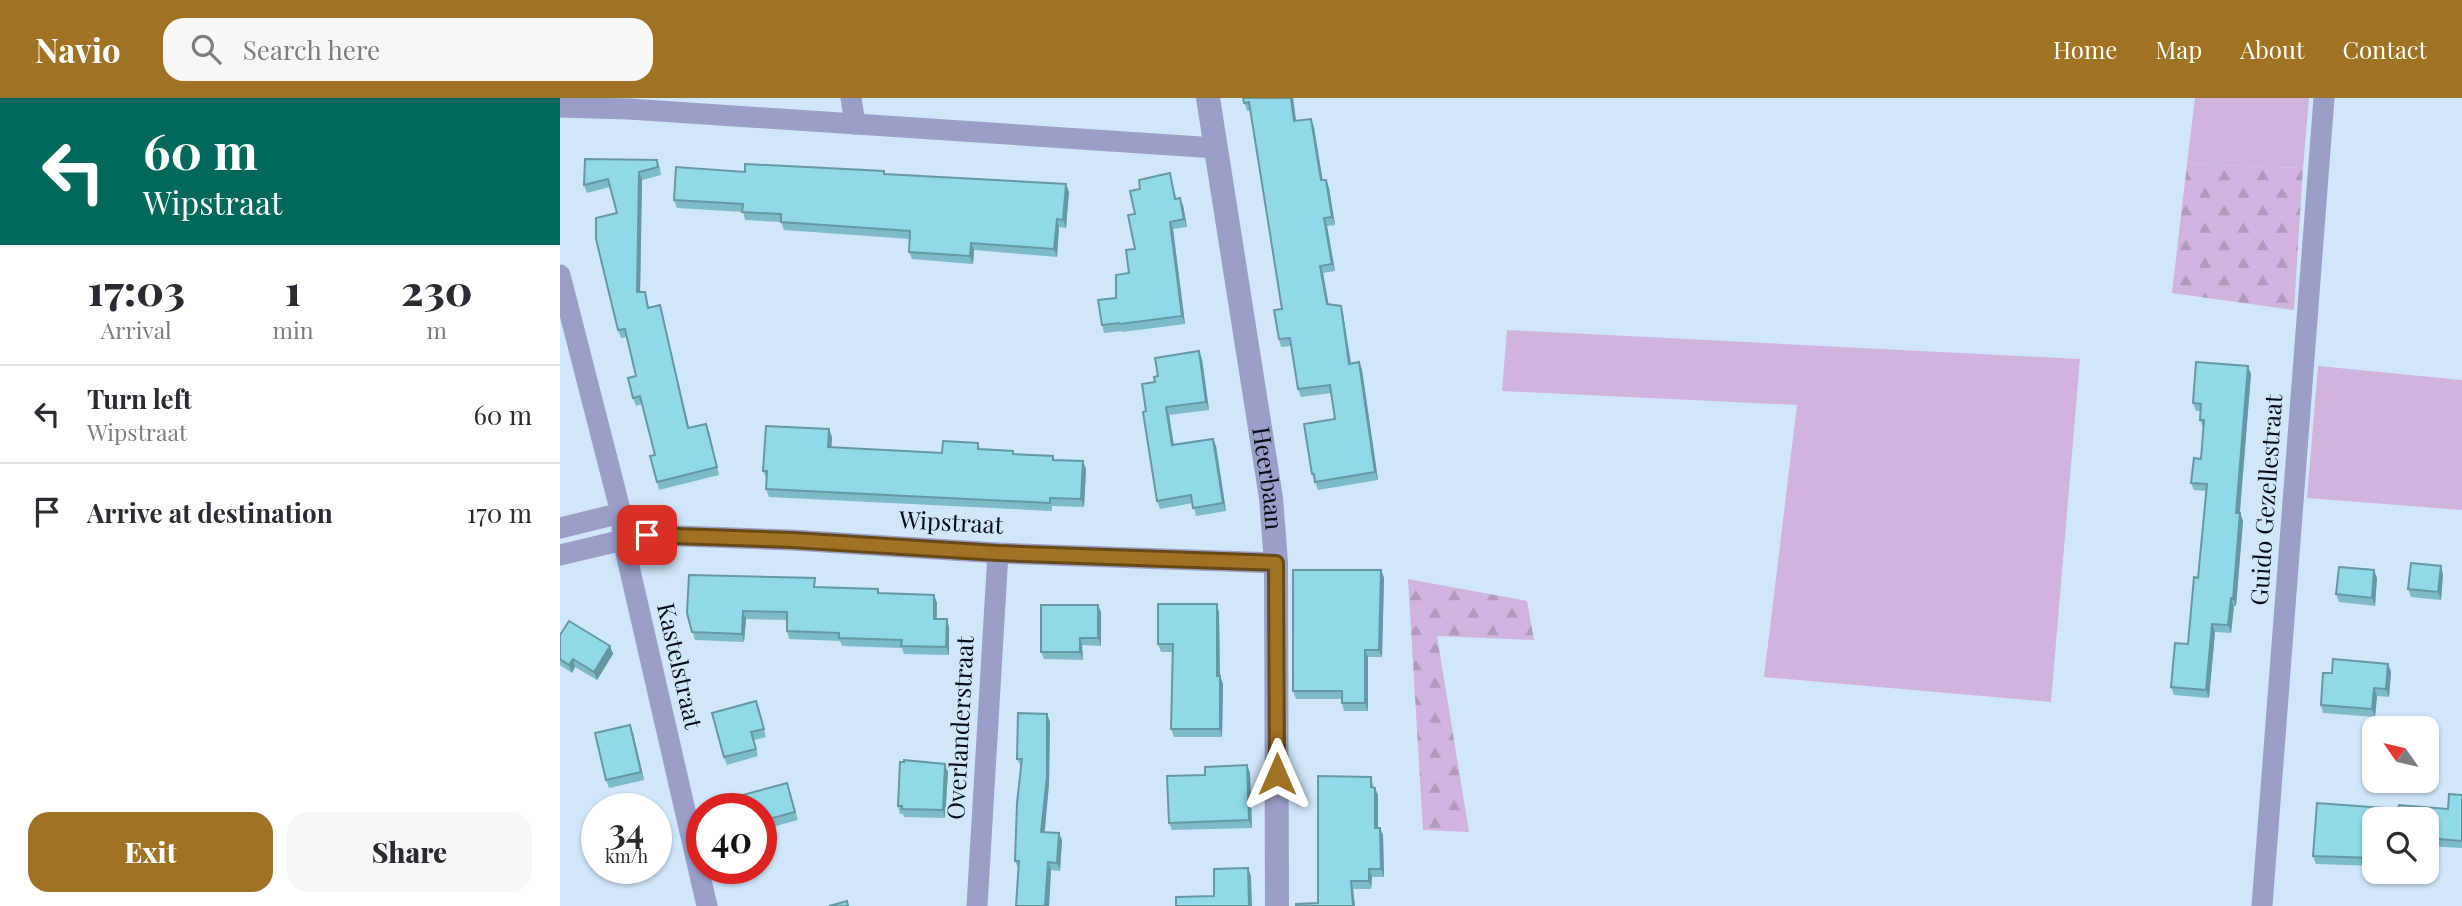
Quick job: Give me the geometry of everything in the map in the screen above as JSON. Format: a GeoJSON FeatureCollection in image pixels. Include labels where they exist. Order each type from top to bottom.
{"type":"FeatureCollection","features":[{"type":"Feature","properties":{"kind":"street"},"geometry":{"type":"LineString","coordinates":[[851,98],[855,124]]}},
{"type":"Feature","properties":{"kind":"street","name":"Heerbaan"},"geometry":{"type":"LineString","coordinates":[[1208,98],[1271,498],[1276,563],[1277,906]]}},
{"type":"Feature","properties":{"kind":"street","name":"Guido Gezellestraat"},"geometry":{"type":"LineString","coordinates":[[2262,906],[2324,98]]}},
{"type":"Feature","properties":{"kind":"street"},"geometry":{"type":"LineString","coordinates":[[560,107],[629,109],[1216,148]]}},
{"type":"Feature","properties":{"kind":"street","name":"Kastelstraat"},"geometry":{"type":"LineString","coordinates":[[560,275],[622,529],[708,906]]}},
{"type":"Feature","properties":{"kind":"street","name":"Wipstraat"},"geometry":{"type":"LineString","coordinates":[[560,528],[622,529],[998,553],[1276,563]]}},
{"type":"Feature","properties":{"kind":"street","name":"Wipstraat"},"geometry":{"type":"LineString","coordinates":[[560,555],[622,529]]}},
{"type":"Feature","properties":{"kind":"street","name":"Overlanderstraat"},"geometry":{"type":"LineString","coordinates":[[977,906],[998,553]]}},
{"type":"Feature","properties":{"kind":"green space"},"geometry":{"type":"Polygon","coordinates":[[[2195,98],[2309,98],[2303,168],[2187,164],[2195,98]]]}},
{"type":"Feature","properties":{"kind":"green space"},"geometry":{"type":"Polygon","coordinates":[[[2187,164],[2303,168],[2294,310],[2172,293],[2187,164]]]}},
{"type":"Feature","properties":{"kind":"green space"},"geometry":{"type":"Polygon","coordinates":[[[1507,330],[2080,359],[2051,702],[1764,677],[1797,405],[1502,391],[1507,330]]]}},
{"type":"Feature","properties":{"kind":"green space"},"geometry":{"type":"Polygon","coordinates":[[[2318,366],[2462,380],[2462,510],[2307,498],[2318,366]]]}},
{"type":"Feature","properties":{"kind":"green space"},"geometry":{"type":"Polygon","coordinates":[[[1408,579],[1527,601],[1534,640],[1437,636],[1469,832],[1423,830],[1408,579]]]}},
{"type":"Feature","properties":{"kind":"building"},"geometry":{"type":"Polygon","coordinates":[[[1243,98],[1291,98],[1294,121],[1311,119],[1321,180],[1326,180],[1332,217],[1324,218],[1332,264],[1320,266],[1327,304],[1341,306],[1349,364],[1359,362],[1375,472],[1315,482],[1312,474],[1304,424],[1335,419],[1330,385],[1298,389],[1290,338],[1279,339],[1274,310],[1282,309],[1249,102],[1244,103],[1243,98]]]}},
{"type":"Feature","properties":{"kind":"building"},"geometry":{"type":"Polygon","coordinates":[[[585,159],[657,160],[658,167],[639,172],[637,292],[645,292],[648,308],[660,305],[688,428],[706,424],[717,467],[657,482],[650,456],[655,455],[640,396],[633,398],[628,378],[636,376],[625,329],[618,330],[596,239],[596,218],[617,213],[608,179],[584,185],[585,159]]]}},
{"type":"Feature","properties":{"kind":"building"},"geometry":{"type":"Polygon","coordinates":[[[745,164],[1066,184],[1063,220],[1057,219],[1054,249],[971,243],[970,256],[909,252],[910,231],[781,222],[781,214],[742,212],[743,204],[674,200],[676,167],[745,172],[745,164]]]}},
{"type":"Feature","properties":{"kind":"building"},"geometry":{"type":"Polygon","coordinates":[[[1170,173],[1175,199],[1180,198],[1184,219],[1170,222],[1182,316],[1102,325],[1098,300],[1116,298],[1116,275],[1129,273],[1126,250],[1135,249],[1128,215],[1135,214],[1130,191],[1140,189],[1139,180],[1170,173]]]}},
{"type":"Feature","properties":{"kind":"building"},"geometry":{"type":"Polygon","coordinates":[[[1199,351],[1206,402],[1166,407],[1172,445],[1213,439],[1223,503],[1193,508],[1191,495],[1157,501],[1143,412],[1146,411],[1142,384],[1155,382],[1154,377],[1158,376],[1155,358],[1199,351]]]}},
{"type":"Feature","properties":{"kind":"building"},"geometry":{"type":"Polygon","coordinates":[[[2196,362],[2248,366],[2236,513],[2240,513],[2233,599],[2231,598],[2228,625],[2212,624],[2206,690],[2171,687],[2175,643],[2188,644],[2194,577],[2198,578],[2207,484],[2191,483],[2194,458],[2201,459],[2204,420],[2200,420],[2201,404],[2193,403],[2196,362]]]}},
{"type":"Feature","properties":{"kind":"building"},"geometry":{"type":"Polygon","coordinates":[[[766,426],[829,429],[828,447],[942,453],[943,441],[978,443],[978,449],[1053,456],[1053,460],[1083,461],[1081,499],[1050,498],[1050,503],[766,489],[767,471],[763,471],[766,426]]]}},
{"type":"Feature","properties":{"kind":"building"},"geometry":{"type":"Polygon","coordinates":[[[2411,563],[2441,566],[2438,592],[2408,589],[2411,563]]]}},
{"type":"Feature","properties":{"kind":"building"},"geometry":{"type":"Polygon","coordinates":[[[2339,567],[2374,570],[2372,598],[2336,594],[2339,567]]]}},
{"type":"Feature","properties":{"kind":"building"},"geometry":{"type":"Polygon","coordinates":[[[1293,570],[1381,570],[1379,650],[1365,650],[1365,703],[1342,703],[1342,691],[1293,691],[1293,570]]]}},
{"type":"Feature","properties":{"kind":"building"},"geometry":{"type":"Polygon","coordinates":[[[689,575],[815,578],[814,587],[878,589],[878,593],[934,595],[934,619],[947,619],[946,647],[901,646],[902,640],[839,638],[839,633],[787,631],[787,612],[743,611],[742,634],[692,632],[687,613],[689,575]]]}},
{"type":"Feature","properties":{"kind":"building"},"geometry":{"type":"Polygon","coordinates":[[[1158,604],[1217,604],[1220,729],[1171,729],[1173,644],[1158,644],[1158,604]]]}},
{"type":"Feature","properties":{"kind":"building"},"geometry":{"type":"Polygon","coordinates":[[[1041,605],[1098,605],[1098,638],[1080,638],[1080,652],[1041,652],[1041,605]]]}},
{"type":"Feature","properties":{"kind":"building"},"geometry":{"type":"Polygon","coordinates":[[[569,621],[610,646],[594,672],[573,659],[569,665],[560,659],[560,635],[569,621]]]}},
{"type":"Feature","properties":{"kind":"building"},"geometry":{"type":"Polygon","coordinates":[[[2333,659],[2388,664],[2386,689],[2374,688],[2372,709],[2321,705],[2323,673],[2332,673],[2333,659]]]}},
{"type":"Feature","properties":{"kind":"building"},"geometry":{"type":"Polygon","coordinates":[[[756,701],[764,729],[751,732],[756,749],[724,757],[712,713],[756,701]]]}},
{"type":"Feature","properties":{"kind":"building"},"geometry":{"type":"Polygon","coordinates":[[[1018,713],[1047,714],[1047,776],[1041,832],[1059,833],[1057,863],[1048,862],[1045,906],[1016,906],[1019,861],[1015,861],[1017,803],[1022,759],[1017,759],[1018,713]]]}},
{"type":"Feature","properties":{"kind":"building"},"geometry":{"type":"Polygon","coordinates":[[[630,725],[641,772],[606,780],[595,733],[630,725]]]}},
{"type":"Feature","properties":{"kind":"building"},"geometry":{"type":"Polygon","coordinates":[[[904,760],[945,764],[943,810],[902,809],[902,806],[898,806],[900,762],[904,760]]]}},
{"type":"Feature","properties":{"kind":"building"},"geometry":{"type":"Polygon","coordinates":[[[1247,765],[1249,820],[1169,823],[1167,776],[1205,775],[1205,767],[1247,765]]]}},
{"type":"Feature","properties":{"kind":"building"},"geometry":{"type":"Polygon","coordinates":[[[1318,776],[1371,777],[1371,787],[1375,788],[1375,828],[1380,828],[1381,869],[1369,869],[1369,881],[1351,881],[1353,906],[1296,906],[1318,903],[1318,776]]]}},
{"type":"Feature","properties":{"kind":"building"},"geometry":{"type":"Polygon","coordinates":[[[787,783],[795,812],[777,817],[777,793],[750,793],[787,783]]]}},
{"type":"Feature","properties":{"kind":"building"},"geometry":{"type":"Polygon","coordinates":[[[2449,794],[2462,795],[2462,841],[2439,839],[2439,808],[2448,809],[2449,794]]]}},
{"type":"Feature","properties":{"kind":"building"},"geometry":{"type":"Polygon","coordinates":[[[2317,803],[2371,807],[2362,807],[2362,858],[2313,856],[2317,803]]]}},
{"type":"Feature","properties":{"kind":"building"},"geometry":{"type":"Polygon","coordinates":[[[1248,868],[1249,906],[1176,906],[1176,897],[1214,896],[1214,869],[1248,868]]]}},
{"type":"Feature","properties":{"kind":"building"},"geometry":{"type":"Polygon","coordinates":[[[847,901],[848,906],[829,906],[847,901]]]}},
{"type":"Feature","properties":{"kind":"route"},"geometry":{"type":"LineString","coordinates":[[647,535],[792,540],[998,553],[1276,563],[1277,774]]}}]}
